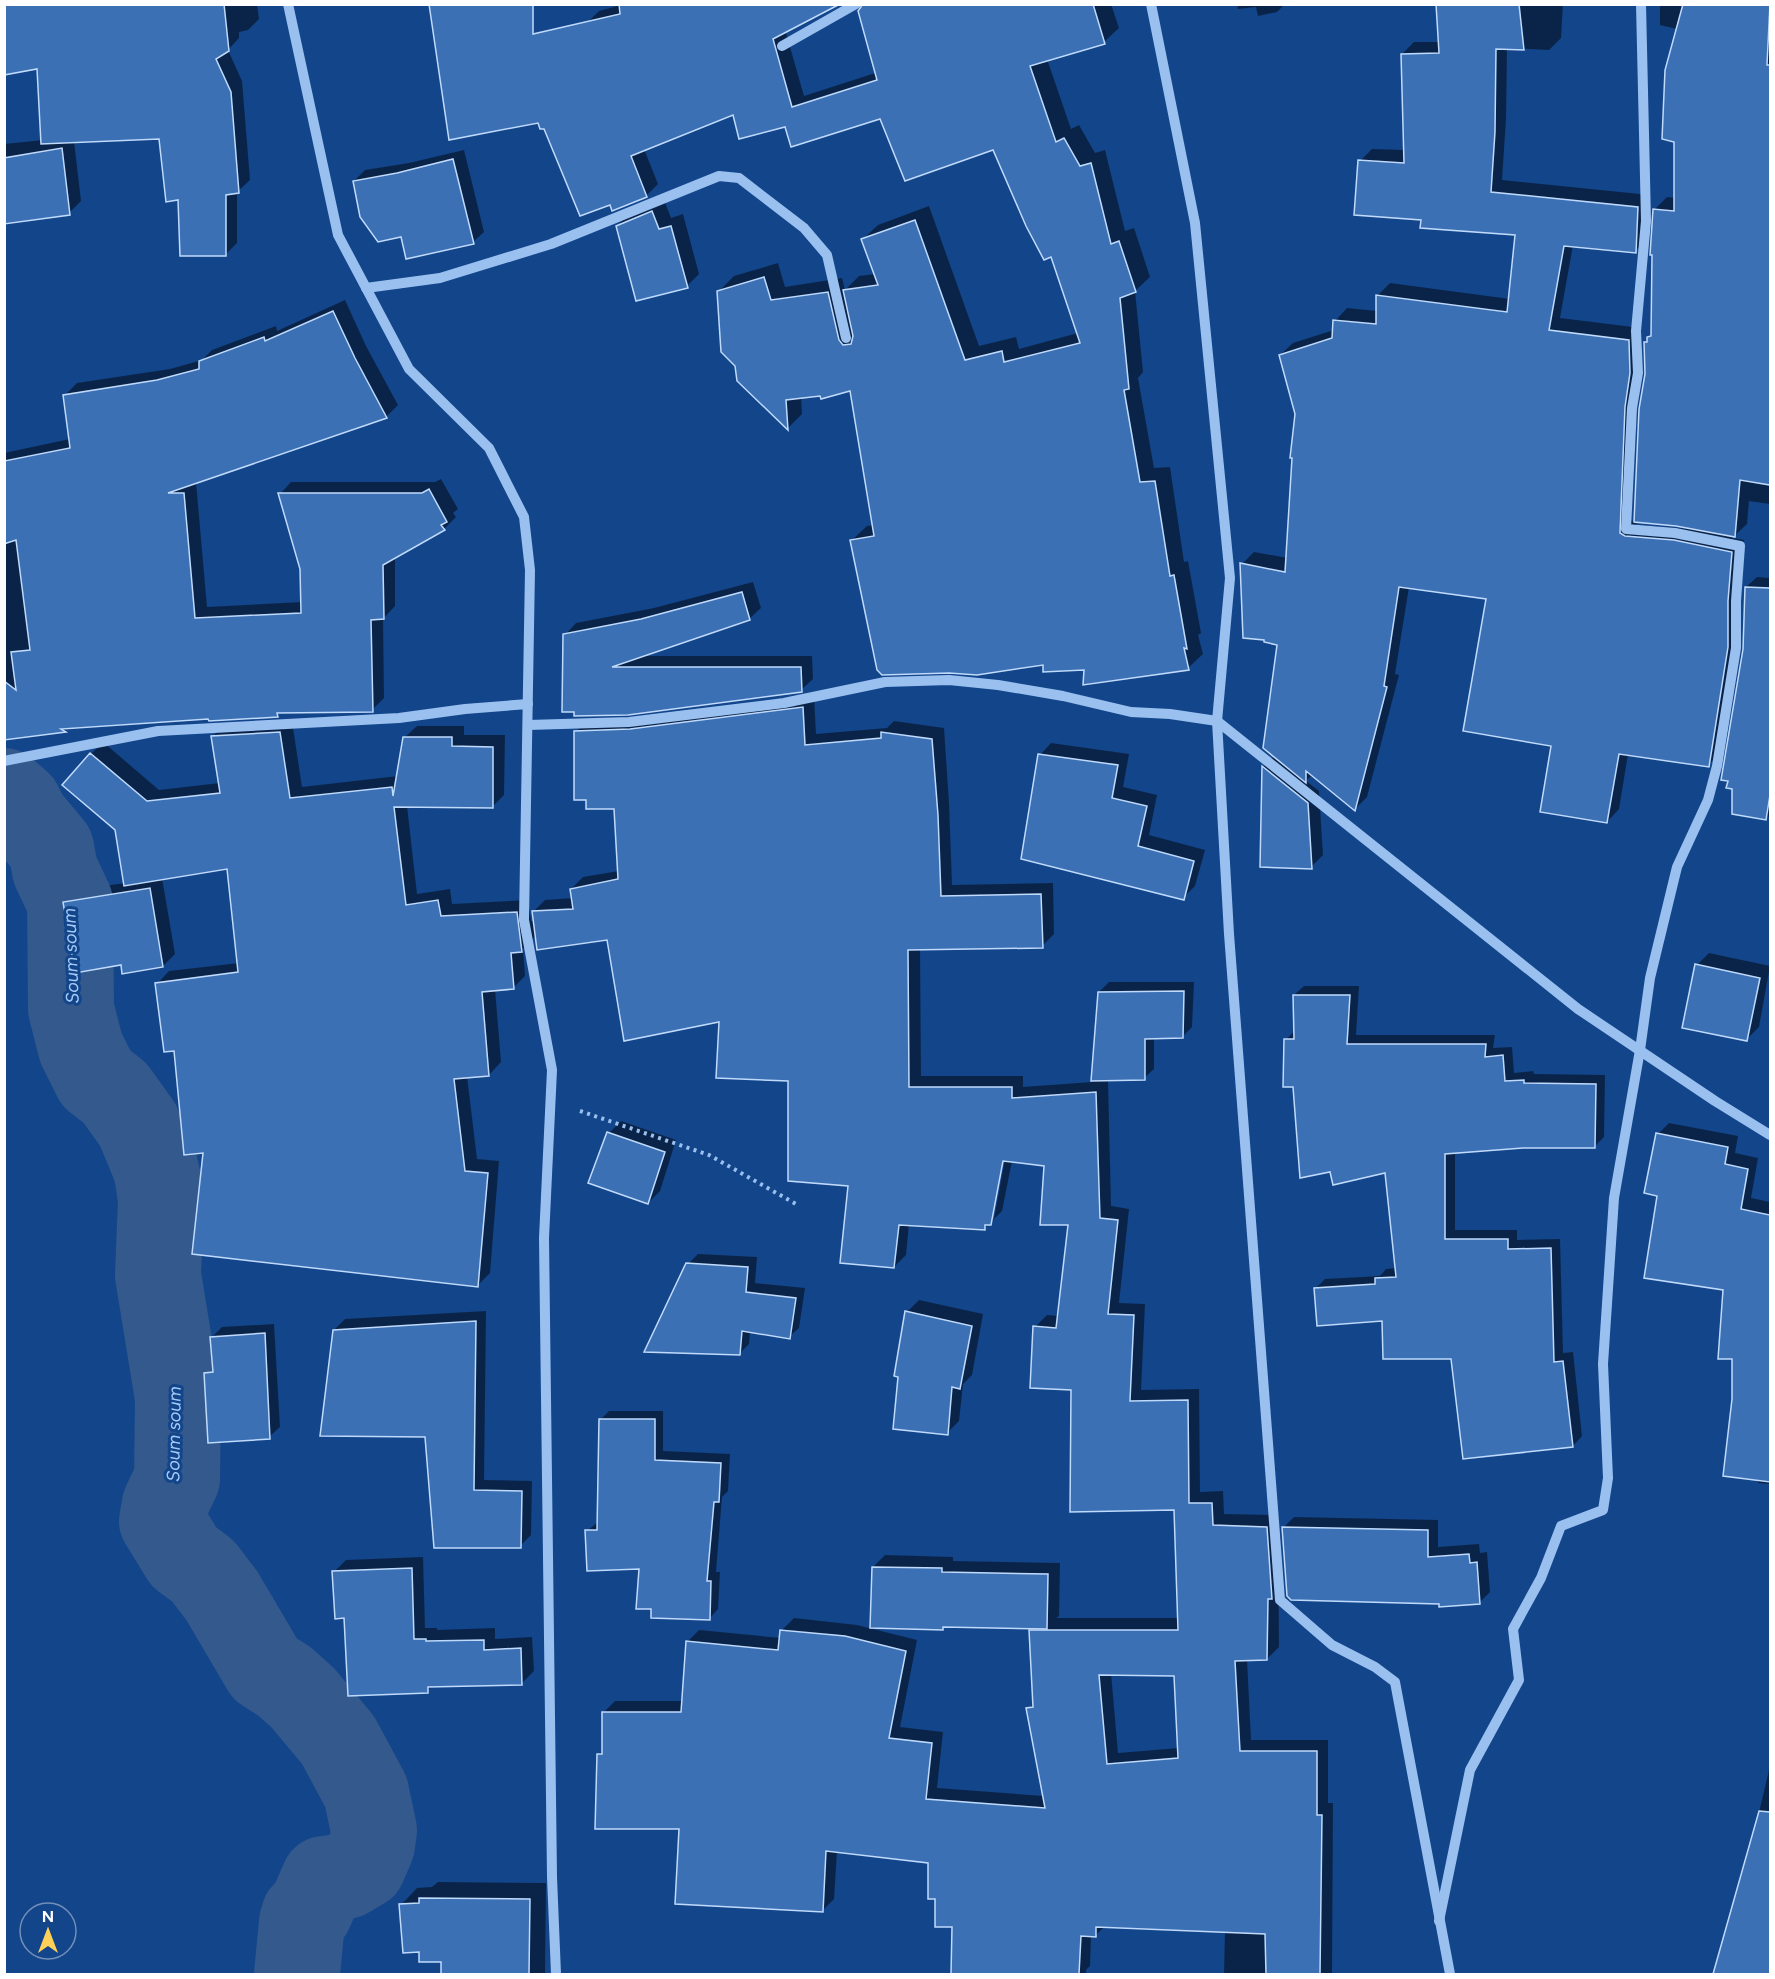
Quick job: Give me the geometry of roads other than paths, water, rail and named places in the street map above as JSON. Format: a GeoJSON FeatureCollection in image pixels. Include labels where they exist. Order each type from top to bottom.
{"type":"FeatureCollection","features":[{"type":"Feature","properties":{"kind":"street"},"geometry":{"type":"LineString","coordinates":[[288,4],[339,235],[409,369],[489,448],[524,517],[530,570],[524,920],[552,1070],[544,1238],[555,1974]]}},
{"type":"Feature","properties":{"kind":"street"},"geometry":{"type":"LineString","coordinates":[[782,46],[856,4]]}},
{"type":"Feature","properties":{"kind":"street"},"geometry":{"type":"LineString","coordinates":[[1151,4],[1195,223],[1230,578],[1217,721],[1229,934],[1280,1600],[1332,1645],[1376,1666],[1395,1682],[1450,1974]]}},
{"type":"Feature","properties":{"kind":"street"},"geometry":{"type":"LineString","coordinates":[[1439,1921],[1470,1770],[1519,1680],[1513,1629],[1541,1578],[1561,1526],[1603,1510],[1608,1478],[1603,1364],[1614,1198],[1650,978],[1677,867],[1708,800],[1718,766],[1736,648],[1736,601],[1740,546],[1675,533],[1626,530],[1632,408],[1638,373],[1636,331],[1646,221],[1641,4]]}},
{"type":"Feature","properties":{"kind":"street"},"geometry":{"type":"LineString","coordinates":[[366,288],[440,278],[551,244],[719,176],[740,177],[804,228],[827,255],[846,338]]}},
{"type":"Feature","properties":{"kind":"street"},"geometry":{"type":"LineString","coordinates":[[528,725],[629,722],[784,703],[885,682],[949,680],[998,685],[1063,696],[1131,712],[1170,714],[1217,721],[1578,1009],[1770,1136]]}},
{"type":"Feature","properties":{"kind":"street"},"geometry":{"type":"LineString","coordinates":[[4,761],[158,731],[399,718],[465,709],[528,704]]}},
{"type":"Feature","properties":{"kind":"waterway","name":"Soum soum"},"geometry":{"type":"LineString","coordinates":[[4,791],[19,804],[26,818],[51,848],[55,870],[70,902],[71,1009],[81,1048],[96,1078],[115,1093],[138,1125],[158,1179],[161,1200],[158,1275],[178,1398],[177,1479],[165,1504],[162,1521],[184,1557],[203,1571],[222,1596],[265,1669],[284,1681],[303,1698],[338,1740],[366,1792],[374,1830],[372,1845],[363,1866],[346,1876],[324,1879],[310,1911],[304,1915],[302,1922],[297,1974]]}}]}
